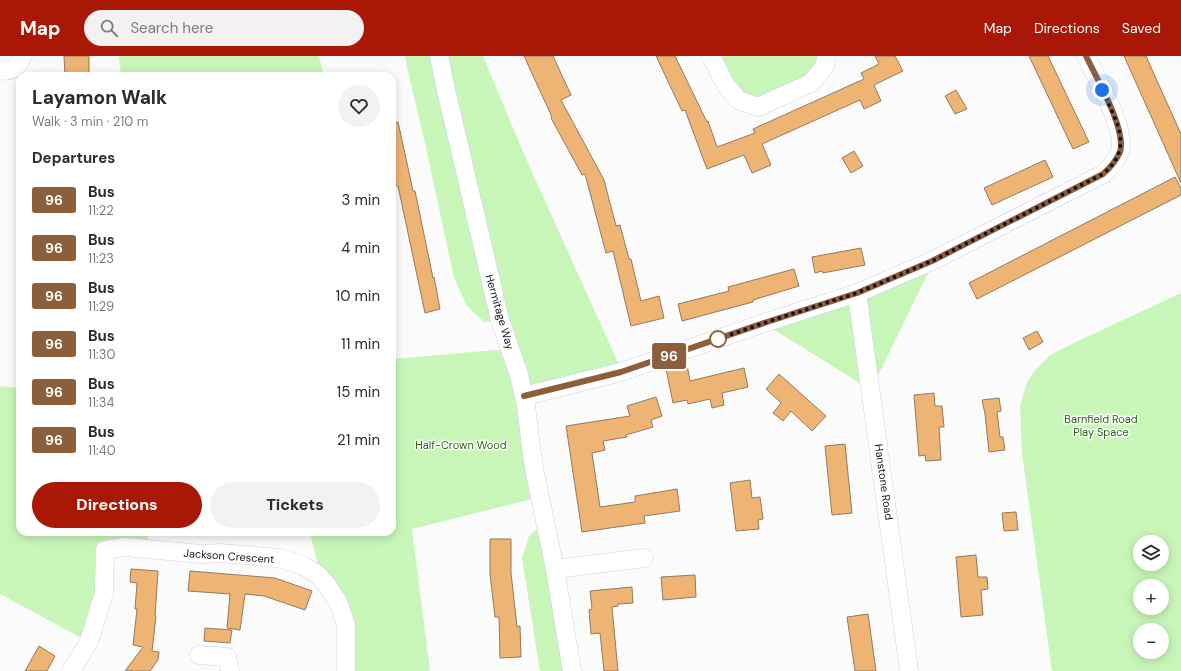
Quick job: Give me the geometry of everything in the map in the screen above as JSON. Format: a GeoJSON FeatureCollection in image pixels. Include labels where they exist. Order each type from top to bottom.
{"type":"FeatureCollection","features":[{"type":"Feature","properties":{"kind":"street"},"geometry":{"type":"LineString","coordinates":[[0,70],[4,71],[18,66],[23,56]]}},
{"type":"Feature","properties":{"kind":"street","name":"Hermitage Way"},"geometry":{"type":"LineString","coordinates":[[439,56],[498,312],[519,375],[528,414],[535,473],[555,569],[572,671]]}},
{"type":"Feature","properties":{"kind":"street"},"geometry":{"type":"LineString","coordinates":[[711,56],[725,84],[738,100],[758,107],[811,83],[825,66],[826,56]]}},
{"type":"Feature","properties":{"kind":"street"},"geometry":{"type":"LineString","coordinates":[[524,396],[621,372],[857,293],[932,261],[1095,179],[1110,168],[1120,151],[1120,136],[1116,122],[1086,56]]}},
{"type":"Feature","properties":{"kind":"street","name":"Hanstone Road"},"geometry":{"type":"LineString","coordinates":[[857,293],[910,671]]}},
{"type":"Feature","properties":{"kind":"street","name":"Jackson Crescent"},"geometry":{"type":"LineString","coordinates":[[71,671],[89,642],[104,593],[105,550],[124,547],[202,554],[221,553],[278,558],[302,565],[317,574],[327,585],[338,602],[346,625],[346,671]]}},
{"type":"Feature","properties":{"kind":"street"},"geometry":{"type":"LineString","coordinates":[[555,569],[644,558]]}},
{"type":"Feature","properties":{"kind":"street"},"geometry":{"type":"LineString","coordinates":[[199,654],[227,657],[230,671]]}},
{"type":"Feature","properties":{"kind":"green space"},"geometry":{"type":"Polygon","coordinates":[[[119,56],[319,56],[323,72],[121,72],[119,56]]]}},
{"type":"Feature","properties":{"kind":"green space","name":"Half-Crown Wood"},"geometry":{"type":"Polygon","coordinates":[[[405,56],[483,56],[527,161],[621,369],[524,396],[540,497],[412,529],[430,671],[346,671],[346,625],[317,562],[311,536],[396,536],[396,359],[507,349],[500,320],[484,322],[467,306],[454,278],[405,56]]]}},
{"type":"Feature","properties":{"kind":"green space"},"geometry":{"type":"Polygon","coordinates":[[[711,56],[826,56],[825,66],[758,107],[738,100],[711,56]]]}},
{"type":"Feature","properties":{"kind":"green space"},"geometry":{"type":"Polygon","coordinates":[[[933,263],[871,390],[768,326],[933,263]]]}},
{"type":"Feature","properties":{"kind":"green space","name":"Barnfield Road Play Space"},"geometry":{"type":"Polygon","coordinates":[[[1181,293],[1181,671],[1052,671],[1022,453],[1020,406],[1028,380],[1036,369],[1050,355],[1181,293]]]}},
{"type":"Feature","properties":{"kind":"green space"},"geometry":{"type":"Polygon","coordinates":[[[0,386],[16,388],[16,536],[148,536],[146,550],[105,550],[89,642],[0,594],[0,386]]]}},
{"type":"Feature","properties":{"kind":"green space"},"geometry":{"type":"Polygon","coordinates":[[[545,522],[572,671],[540,671],[522,558],[529,536],[545,522]]]}},
{"type":"Feature","properties":{"kind":"building"},"geometry":{"type":"Polygon","coordinates":[[[64,56],[89,56],[89,72],[65,72],[64,56]]]}},
{"type":"Feature","properties":{"kind":"building"},"geometry":{"type":"Polygon","coordinates":[[[524,56],[553,56],[571,95],[561,100],[604,180],[616,226],[620,225],[629,259],[631,259],[641,301],[659,296],[664,318],[631,326],[613,251],[606,253],[585,174],[582,175],[551,118],[552,117],[524,56]]]}},
{"type":"Feature","properties":{"kind":"building"},"geometry":{"type":"Polygon","coordinates":[[[656,56],[675,56],[707,122],[708,121],[717,147],[755,133],[753,129],[864,79],[861,73],[879,64],[875,56],[895,56],[903,71],[874,85],[881,101],[864,109],[860,100],[762,144],[771,165],[752,173],[744,155],[707,169],[685,110],[682,111],[656,56]]]}},
{"type":"Feature","properties":{"kind":"building"},"geometry":{"type":"Polygon","coordinates":[[[1029,56],[1048,56],[1089,142],[1073,149],[1029,56]]]}},
{"type":"Feature","properties":{"kind":"building"},"geometry":{"type":"Polygon","coordinates":[[[1124,56],[1146,56],[1181,134],[1181,183],[1124,56]]]}},
{"type":"Feature","properties":{"kind":"building"},"geometry":{"type":"Polygon","coordinates":[[[956,90],[967,109],[955,114],[945,96],[956,90]]]}},
{"type":"Feature","properties":{"kind":"building"},"geometry":{"type":"Polygon","coordinates":[[[396,122],[398,122],[413,191],[415,191],[440,309],[425,313],[398,186],[396,186],[396,122]]]}},
{"type":"Feature","properties":{"kind":"building"},"geometry":{"type":"Polygon","coordinates":[[[854,151],[863,166],[851,173],[842,158],[854,151]]]}},
{"type":"Feature","properties":{"kind":"building"},"geometry":{"type":"Polygon","coordinates":[[[1045,160],[1053,177],[992,205],[984,188],[1045,160]]]}},
{"type":"Feature","properties":{"kind":"building"},"geometry":{"type":"Polygon","coordinates":[[[1175,177],[1181,188],[1181,195],[977,299],[969,283],[1175,177]]]}},
{"type":"Feature","properties":{"kind":"building"},"geometry":{"type":"Polygon","coordinates":[[[861,248],[865,265],[823,273],[822,271],[815,273],[812,257],[861,248]]]}},
{"type":"Feature","properties":{"kind":"building"},"geometry":{"type":"Polygon","coordinates":[[[794,269],[799,286],[753,300],[753,302],[682,321],[678,304],[729,291],[728,287],[794,269]]]}},
{"type":"Feature","properties":{"kind":"building"},"geometry":{"type":"Polygon","coordinates":[[[1037,331],[1043,342],[1029,350],[1023,338],[1037,331]]]}},
{"type":"Feature","properties":{"kind":"building"},"geometry":{"type":"Polygon","coordinates":[[[687,365],[690,381],[744,368],[748,387],[722,393],[724,405],[712,408],[710,399],[688,404],[687,400],[673,403],[666,369],[687,365]]]}},
{"type":"Feature","properties":{"kind":"building"},"geometry":{"type":"Polygon","coordinates":[[[779,374],[826,416],[812,431],[791,411],[783,421],[773,413],[781,403],[766,389],[779,374]]]}},
{"type":"Feature","properties":{"kind":"building"},"geometry":{"type":"Polygon","coordinates":[[[934,393],[935,406],[942,406],[944,427],[939,427],[941,460],[926,461],[925,455],[919,456],[914,395],[934,393]]]}},
{"type":"Feature","properties":{"kind":"building"},"geometry":{"type":"Polygon","coordinates":[[[656,397],[662,416],[651,420],[653,427],[626,435],[627,437],[603,441],[605,450],[592,453],[600,507],[635,502],[635,496],[677,489],[680,511],[644,516],[645,523],[582,532],[566,426],[630,416],[627,406],[656,397]]]}},
{"type":"Feature","properties":{"kind":"building"},"geometry":{"type":"Polygon","coordinates":[[[999,398],[1001,411],[997,412],[1000,437],[1003,437],[1005,450],[989,452],[982,400],[999,398]]]}},
{"type":"Feature","properties":{"kind":"building"},"geometry":{"type":"Polygon","coordinates":[[[845,444],[852,513],[832,515],[825,446],[845,444]]]}},
{"type":"Feature","properties":{"kind":"building"},"geometry":{"type":"Polygon","coordinates":[[[750,480],[752,498],[760,497],[763,519],[758,520],[759,529],[736,531],[730,483],[750,480]]]}},
{"type":"Feature","properties":{"kind":"building"},"geometry":{"type":"Polygon","coordinates":[[[1016,512],[1018,530],[1004,531],[1002,513],[1016,512]]]}},
{"type":"Feature","properties":{"kind":"building"},"geometry":{"type":"Polygon","coordinates":[[[490,539],[511,539],[511,573],[517,627],[520,626],[521,657],[500,658],[499,617],[495,617],[490,574],[490,539]]]}},
{"type":"Feature","properties":{"kind":"building"},"geometry":{"type":"Polygon","coordinates":[[[976,555],[978,577],[987,577],[988,589],[981,590],[983,615],[961,617],[956,557],[976,555]]]}},
{"type":"Feature","properties":{"kind":"building"},"geometry":{"type":"Polygon","coordinates":[[[131,569],[158,571],[156,616],[152,651],[159,652],[158,660],[150,671],[125,671],[143,647],[133,645],[137,609],[135,609],[137,583],[130,582],[131,569]]]}},
{"type":"Feature","properties":{"kind":"building"},"geometry":{"type":"Polygon","coordinates":[[[190,571],[275,578],[312,591],[305,610],[264,596],[245,594],[240,630],[227,628],[230,594],[188,591],[190,571]]]}},
{"type":"Feature","properties":{"kind":"building"},"geometry":{"type":"Polygon","coordinates":[[[695,575],[696,597],[663,600],[661,577],[695,575]]]}},
{"type":"Feature","properties":{"kind":"building"},"geometry":{"type":"Polygon","coordinates":[[[632,587],[633,603],[618,604],[618,606],[612,607],[618,671],[604,671],[600,633],[591,634],[589,610],[592,609],[590,591],[632,587]]]}},
{"type":"Feature","properties":{"kind":"building"},"geometry":{"type":"Polygon","coordinates":[[[868,614],[876,671],[855,671],[847,617],[868,614]]]}},
{"type":"Feature","properties":{"kind":"building"},"geometry":{"type":"Polygon","coordinates":[[[205,628],[232,630],[230,643],[204,641],[205,628]]]}},
{"type":"Feature","properties":{"kind":"building"},"geometry":{"type":"Polygon","coordinates":[[[39,646],[55,656],[47,671],[25,671],[39,646]]]}},
{"type":"Feature","properties":{"kind":"bus line","name":"96"},"geometry":{"type":"LineString","coordinates":[[524,396],[621,372],[857,293],[932,261],[1095,179],[1110,168],[1120,151],[1121,143],[1116,122],[1086,56]]}},
{"type":"Feature","properties":{"kind":"route"},"geometry":{"type":"LineString","coordinates":[[718,339],[857,293],[932,261],[1103,174],[1110,168],[1116,158],[1120,151],[1121,143],[1116,122],[1102,90]]}}]}
